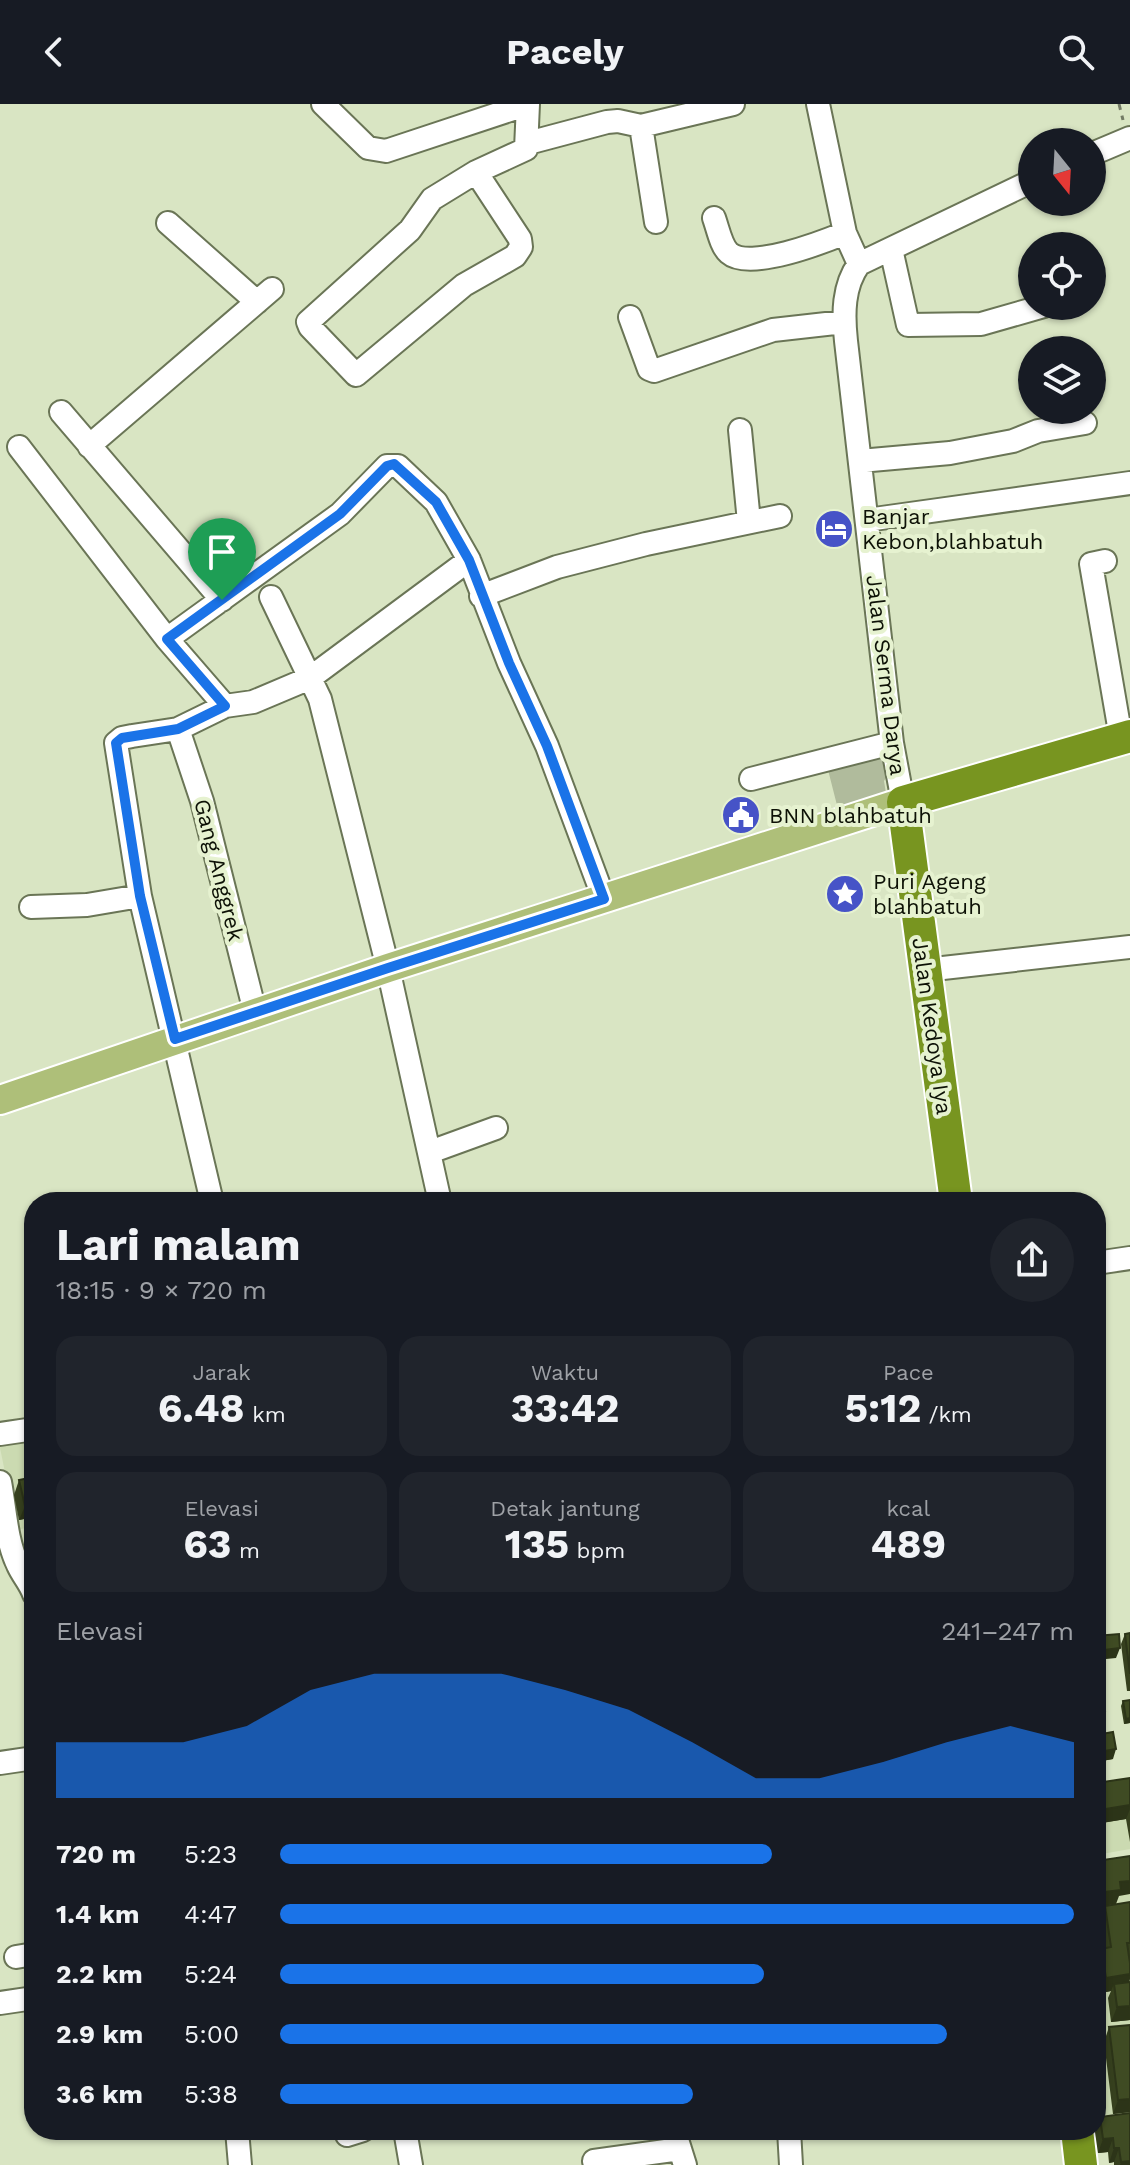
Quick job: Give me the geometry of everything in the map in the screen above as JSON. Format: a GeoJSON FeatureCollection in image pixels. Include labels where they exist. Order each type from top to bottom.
{"type":"FeatureCollection","features":[{"type":"Feature","properties":{"kind":"highway"},"geometry":{"type":"LineString","coordinates":[[903,802],[1125,737]]}},
{"type":"Feature","properties":{"kind":"highway","name":"Jalan Kedoya Iya"},"geometry":{"type":"LineString","coordinates":[[903,802],[955,1192]]}},
{"type":"Feature","properties":{"kind":"highway"},"geometry":{"type":"LineString","coordinates":[[1078,2140],[1081,2165]]}},
{"type":"Feature","properties":{"kind":"main road"},"geometry":{"type":"LineString","coordinates":[[0,1100],[388,968],[903,802]]}},
{"type":"Feature","properties":{"kind":"street"},"geometry":{"type":"LineString","coordinates":[[323,104],[368,148],[386,151],[528,104],[528,143],[524,152],[476,172],[432,199],[410,230],[308,322],[358,375],[464,285],[515,256],[521,247],[520,239],[476,172]]}},
{"type":"Feature","properties":{"kind":"street"},"geometry":{"type":"LineString","coordinates":[[528,143],[613,121],[641,126],[733,104]]}},
{"type":"Feature","properties":{"kind":"street"},"geometry":{"type":"LineString","coordinates":[[818,104],[845,233],[859,264],[1018,188]]}},
{"type":"Feature","properties":{"kind":"street"},"geometry":{"type":"LineString","coordinates":[[641,126],[656,222]]}},
{"type":"Feature","properties":{"kind":"street"},"geometry":{"type":"LineString","coordinates":[[1106,148],[1130,138]]}},
{"type":"Feature","properties":{"kind":"street"},"geometry":{"type":"LineString","coordinates":[[714,218],[726,249],[732,256],[749,259],[785,253],[845,233]]}},
{"type":"Feature","properties":{"kind":"street"},"geometry":{"type":"LineString","coordinates":[[89,446],[264,295],[168,223]]}},
{"type":"Feature","properties":{"kind":"street"},"geometry":{"type":"LineString","coordinates":[[891,249],[908,325],[981,324],[1018,313]]}},
{"type":"Feature","properties":{"kind":"street","name":"Jalan Serma Darya"},"geometry":{"type":"LineString","coordinates":[[859,264],[850,277],[844,322],[892,743],[903,802]]}},
{"type":"Feature","properties":{"kind":"street"},"geometry":{"type":"LineString","coordinates":[[630,317],[648,367],[654,371],[773,330],[844,322]]}},
{"type":"Feature","properties":{"kind":"street"},"geometry":{"type":"LineString","coordinates":[[61,412],[222,600]]}},
{"type":"Feature","properties":{"kind":"street"},"geometry":{"type":"LineString","coordinates":[[860,461],[950,453],[1079,424]]}},
{"type":"Feature","properties":{"kind":"street"},"geometry":{"type":"LineString","coordinates":[[740,430],[749,522]]}},
{"type":"Feature","properties":{"kind":"street"},"geometry":{"type":"LineString","coordinates":[[19,447],[167,639],[225,706]]}},
{"type":"Feature","properties":{"kind":"street"},"geometry":{"type":"LineString","coordinates":[[167,639],[340,514],[387,466],[394,464],[436,502],[469,560],[513,674],[547,746],[604,899]]}},
{"type":"Feature","properties":{"kind":"street"},"geometry":{"type":"LineString","coordinates":[[867,520],[1130,483]]}},
{"type":"Feature","properties":{"kind":"street"},"geometry":{"type":"LineString","coordinates":[[481,596],[557,567],[646,544],[780,516]]}},
{"type":"Feature","properties":{"kind":"street"},"geometry":{"type":"LineString","coordinates":[[210,1192],[140,896],[115,746],[122,738],[178,729],[225,706],[253,702],[313,684],[469,560]]}},
{"type":"Feature","properties":{"kind":"street"},"geometry":{"type":"LineString","coordinates":[[1105,561],[1091,564],[1125,737]]}},
{"type":"Feature","properties":{"kind":"street"},"geometry":{"type":"LineString","coordinates":[[271,597],[313,684],[388,968],[438,1192]]}},
{"type":"Feature","properties":{"kind":"street","name":"Gang Anggrek"},"geometry":{"type":"LineString","coordinates":[[178,729],[202,801],[255,1012]]}},
{"type":"Feature","properties":{"kind":"street"},"geometry":{"type":"LineString","coordinates":[[751,779],[892,743]]}},
{"type":"Feature","properties":{"kind":"street"},"geometry":{"type":"LineString","coordinates":[[31,907],[87,905],[140,896]]}},
{"type":"Feature","properties":{"kind":"street"},"geometry":{"type":"LineString","coordinates":[[925,970],[1130,947]]}},
{"type":"Feature","properties":{"kind":"street"},"geometry":{"type":"LineString","coordinates":[[430,1152],[496,1128]]}},
{"type":"Feature","properties":{"kind":"street"},"geometry":{"type":"LineString","coordinates":[[1106,1262],[1130,1259]]}},
{"type":"Feature","properties":{"kind":"street"},"geometry":{"type":"LineString","coordinates":[[0,1434],[24,1430]]}},
{"type":"Feature","properties":{"kind":"street"},"geometry":{"type":"LineString","coordinates":[[0,1482],[12,1548],[18,1567],[24,1574]]}},
{"type":"Feature","properties":{"kind":"street"},"geometry":{"type":"LineString","coordinates":[[0,1763],[24,1759]]}},
{"type":"Feature","properties":{"kind":"street"},"geometry":{"type":"LineString","coordinates":[[0,2003],[24,1999]]}},
{"type":"Feature","properties":{"kind":"street"},"geometry":{"type":"LineString","coordinates":[[238,2140],[240,2165]]}},
{"type":"Feature","properties":{"kind":"street"},"geometry":{"type":"LineString","coordinates":[[407,2140],[411,2165]]}},
{"type":"Feature","properties":{"kind":"street"},"geometry":{"type":"LineString","coordinates":[[790,2140],[791,2165]]}},
{"type":"Feature","properties":{"kind":"street"},"geometry":{"type":"LineString","coordinates":[[594,2161],[679,2148]]}},
{"type":"Feature","properties":{"kind":"shaded area"},"geometry":{"type":"Polygon","coordinates":[[[883,748],[888,774],[884,781],[886,793],[874,805],[840,817],[826,762],[883,748]]]}},
{"type":"Feature","properties":{"kind":"shaded area"},"geometry":{"type":"Polygon","coordinates":[[[24,1436],[24,1528],[17,1530],[0,1448],[5,1439],[24,1436]]]}},
{"type":"Feature","properties":{"kind":"shaded area"},"geometry":{"type":"Polygon","coordinates":[[[1130,1789],[1130,1849],[1106,1853],[1106,1793],[1130,1789]]]}},
{"type":"Feature","properties":{"kind":"shaded area"},"geometry":{"type":"Polygon","coordinates":[[[1130,1866],[1130,2120],[1106,2124],[1106,1870],[1130,1866]]]}},
{"type":"Feature","properties":{"kind":"building"},"geometry":{"type":"Polygon","coordinates":[[[24,1479],[24,1502],[19,1480],[24,1479]]]}},
{"type":"Feature","properties":{"kind":"building"},"geometry":{"type":"Polygon","coordinates":[[[1130,1633],[1130,1674],[1125,1634],[1130,1633]]]}},
{"type":"Feature","properties":{"kind":"building"},"geometry":{"type":"Polygon","coordinates":[[[1119,1634],[1120,1648],[1106,1650],[1106,1635],[1119,1634]]]}},
{"type":"Feature","properties":{"kind":"building"},"geometry":{"type":"Polygon","coordinates":[[[1130,1700],[1130,1718],[1126,1719],[1123,1701],[1130,1700]]]}},
{"type":"Feature","properties":{"kind":"building"},"geometry":{"type":"Polygon","coordinates":[[[1113,1732],[1116,1749],[1106,1751],[1106,1733],[1113,1732]]]}},
{"type":"Feature","properties":{"kind":"building"},"geometry":{"type":"Polygon","coordinates":[[[1130,1778],[1130,1805],[1106,1809],[1106,1782],[1130,1778]]]}},
{"type":"Feature","properties":{"kind":"building"},"geometry":{"type":"Polygon","coordinates":[[[1130,1856],[1130,1881],[1120,1882],[1121,1890],[1106,1892],[1106,1860],[1130,1856]]]}},
{"type":"Feature","properties":{"kind":"building"},"geometry":{"type":"Polygon","coordinates":[[[1130,1902],[1130,1943],[1127,1943],[1130,1974],[1106,1978],[1106,1948],[1111,1947],[1106,1906],[1130,1902]]]}},
{"type":"Feature","properties":{"kind":"building"},"geometry":{"type":"Polygon","coordinates":[[[1130,1982],[1130,2006],[1117,2007],[1114,1984],[1130,1982]]]}},
{"type":"Feature","properties":{"kind":"building"},"geometry":{"type":"Polygon","coordinates":[[[1130,2025],[1130,2099],[1118,2100],[1109,2027],[1130,2025]]]}},
{"type":"Feature","properties":{"kind":"building"},"geometry":{"type":"Polygon","coordinates":[[[1130,2113],[1130,2161],[1121,2162],[1119,2148],[1114,2148],[1113,2138],[1106,2139],[1106,2116],[1130,2113]]]}},
{"type":"Feature","properties":{"kind":"place","name":"Banjar Kebon,blahbatuh"},"geometry":{"type":"Point","coordinates":[834,529]}},
{"type":"Feature","properties":{"kind":"place","name":"BNN blahbatuh"},"geometry":{"type":"Point","coordinates":[741,815]}},
{"type":"Feature","properties":{"kind":"place","name":"Puri Ageng blahbatuh"},"geometry":{"type":"Point","coordinates":[845,894]}},
{"type":"Feature","properties":{"kind":"route"},"geometry":{"type":"LineString","coordinates":[[387,466],[398,466],[436,502],[469,560],[509,663],[547,746],[604,899],[175,1039],[140,896],[115,746],[122,738],[178,729],[225,706],[167,639],[222,600],[340,514],[387,466]]}}]}
